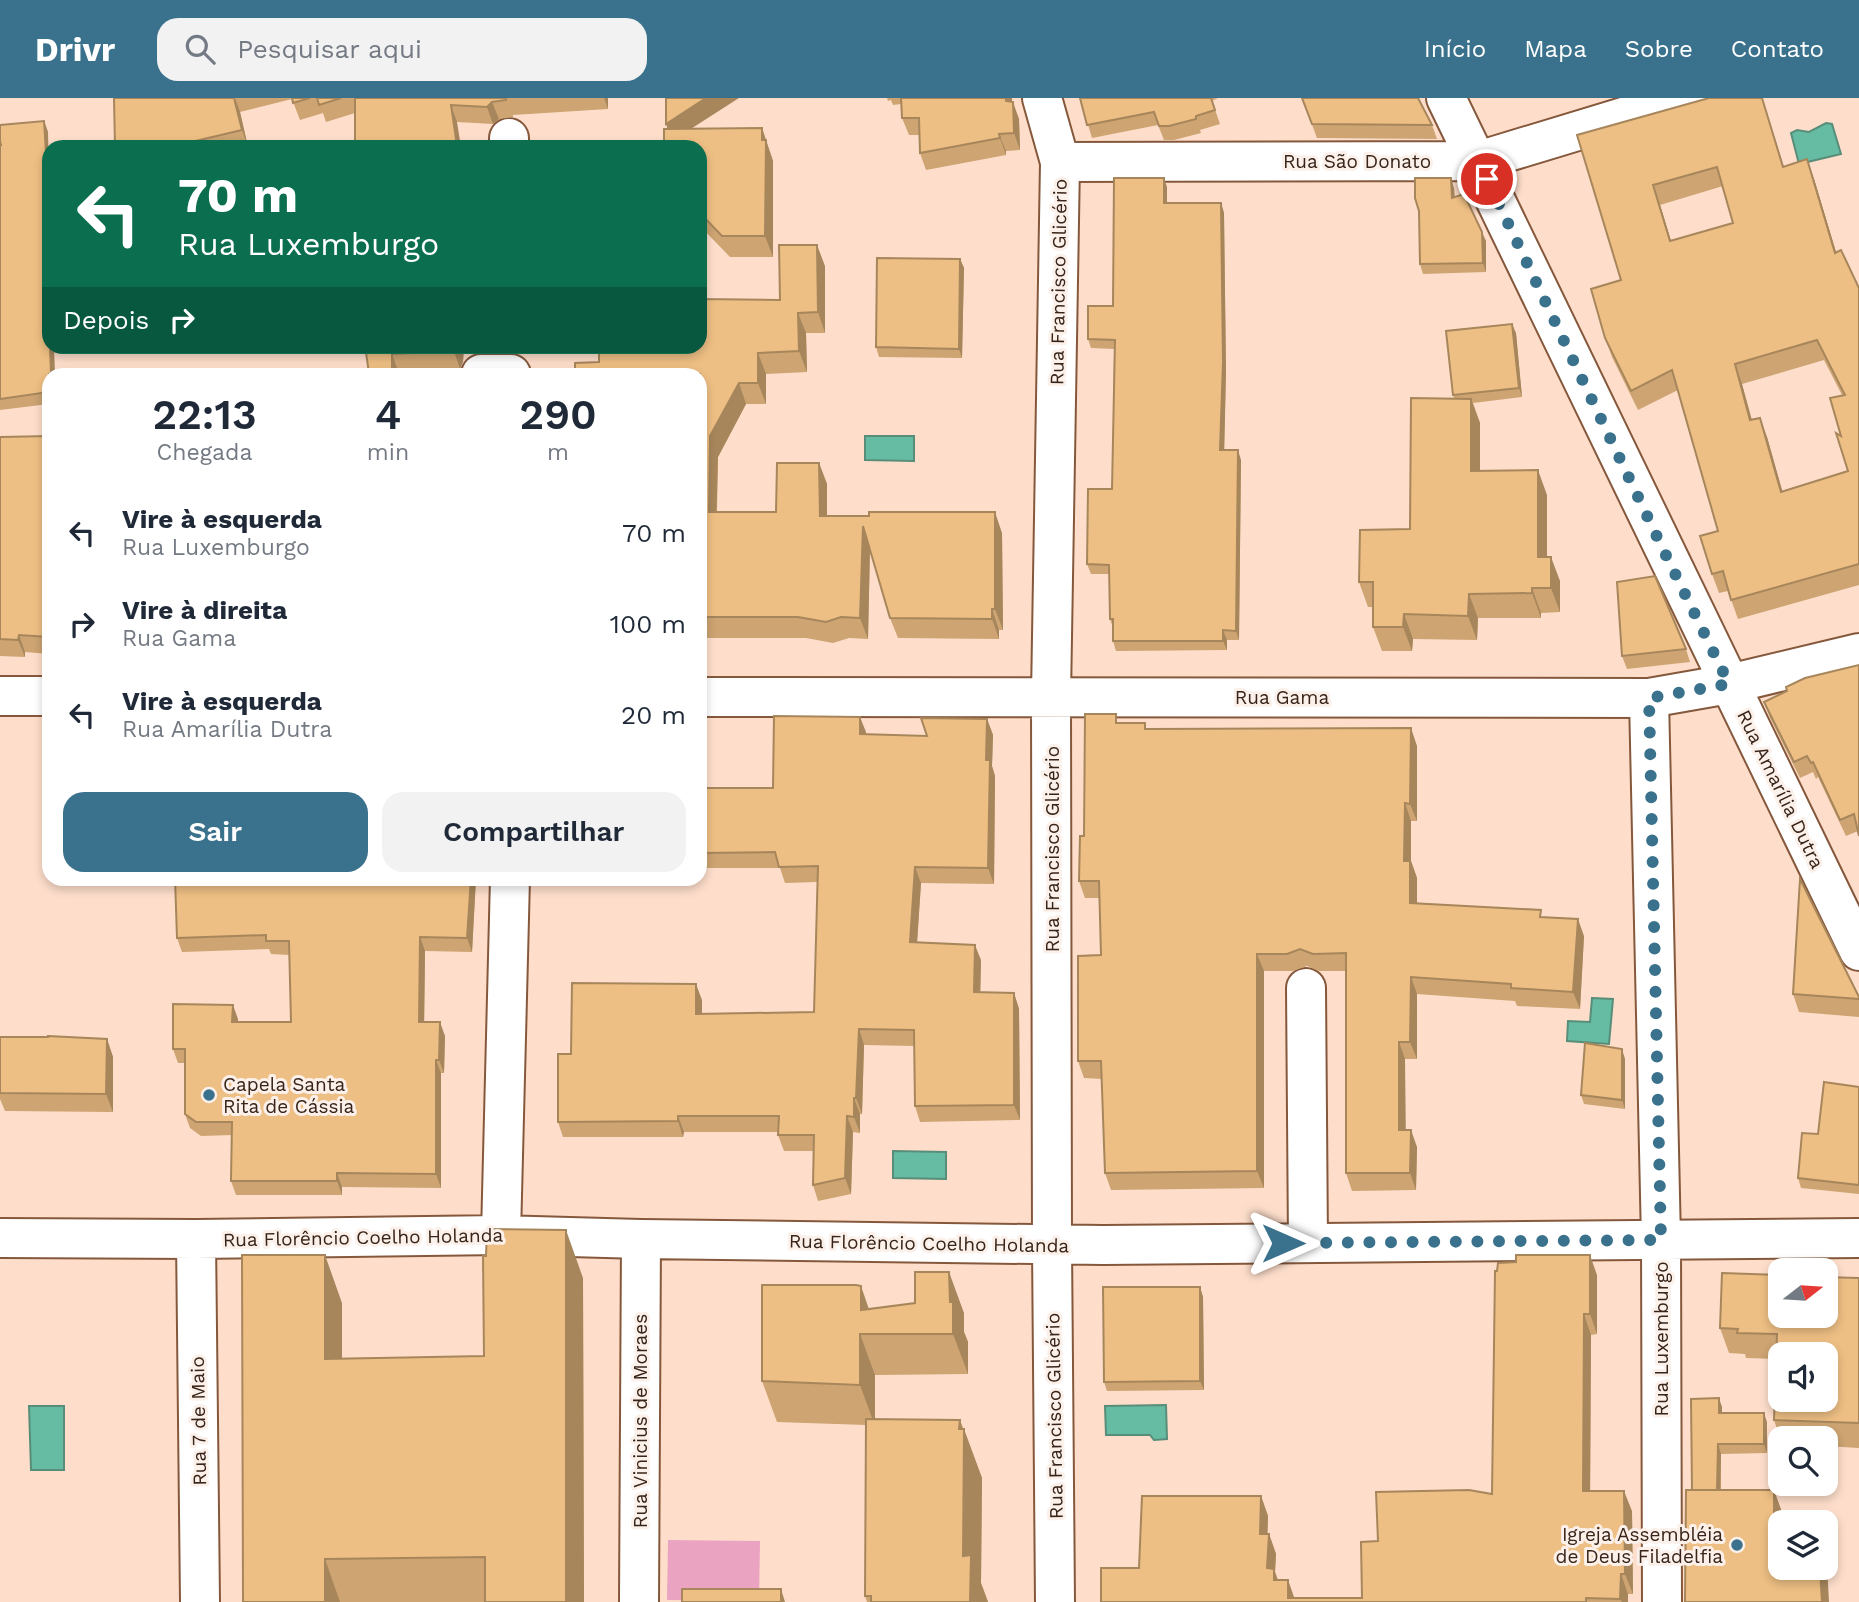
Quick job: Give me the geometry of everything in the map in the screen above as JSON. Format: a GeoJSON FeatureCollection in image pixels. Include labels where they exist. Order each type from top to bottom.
{"type":"FeatureCollection","features":[{"type":"Feature","properties":{"kind":"street","name":"Rua Francisco Glicério"},"geometry":{"type":"LineString","coordinates":[[1042,98],[1060,162],[1051,696],[1055,1602]]}},
{"type":"Feature","properties":{"kind":"street","name":"Rua Amarília Dutra"},"geometry":{"type":"LineString","coordinates":[[1446,98],[1859,951]]}},
{"type":"Feature","properties":{"kind":"street","name":"Rua São Donato"},"geometry":{"type":"LineString","coordinates":[[1060,162],[1478,161],[1686,98]]}},
{"type":"Feature","properties":{"kind":"street","name":"Rua Gama"},"geometry":{"type":"LineString","coordinates":[[707,697],[1649,698],[1729,684],[1859,653]]}},
{"type":"Feature","properties":{"kind":"street"},"geometry":{"type":"LineString","coordinates":[[0,696],[42,696]]}},
{"type":"Feature","properties":{"kind":"street","name":"Rua Luxemburgo"},"geometry":{"type":"LineString","coordinates":[[1649,698],[1661,1240],[1662,1602]]}},
{"type":"Feature","properties":{"kind":"street"},"geometry":{"type":"LineString","coordinates":[[501,1235],[510,886]]}},
{"type":"Feature","properties":{"kind":"street"},"geometry":{"type":"LineString","coordinates":[[1306,988],[1308,1243]]}},
{"type":"Feature","properties":{"kind":"street","name":"Rua Florêncio Coelho Holanda"},"geometry":{"type":"LineString","coordinates":[[0,1238],[196,1239],[501,1235],[1052,1245],[1859,1238]]}},
{"type":"Feature","properties":{"kind":"street","name":"Rua 7 de Maio"},"geometry":{"type":"LineString","coordinates":[[196,1239],[200,1602]]}},
{"type":"Feature","properties":{"kind":"street","name":"Rua Vinicius de Moraes"},"geometry":{"type":"LineString","coordinates":[[639,1602],[641,1239]]}},
{"type":"Feature","properties":{"kind":"shaded area"},"geometry":{"type":"Polygon","coordinates":[[[668,1540],[760,1541],[759,1601],[667,1600],[668,1540]]]}},
{"type":"Feature","properties":{"kind":"water"},"geometry":{"type":"Polygon","coordinates":[[[1826,123],[1832,124],[1841,154],[1799,164],[1791,133],[1797,130],[1809,132],[1826,123]]]}},
{"type":"Feature","properties":{"kind":"water"},"geometry":{"type":"Polygon","coordinates":[[[865,436],[914,436],[914,461],[865,460],[865,436]]]}},
{"type":"Feature","properties":{"kind":"water"},"geometry":{"type":"Polygon","coordinates":[[[1592,998],[1613,999],[1609,1044],[1567,1041],[1568,1021],[1590,1022],[1592,998]]]}},
{"type":"Feature","properties":{"kind":"water"},"geometry":{"type":"Polygon","coordinates":[[[893,1151],[946,1152],[946,1179],[893,1178],[893,1151]]]}},
{"type":"Feature","properties":{"kind":"water"},"geometry":{"type":"Polygon","coordinates":[[[1166,1405],[1167,1439],[1154,1440],[1150,1435],[1106,1435],[1105,1406],[1166,1405]]]}},
{"type":"Feature","properties":{"kind":"water"},"geometry":{"type":"Polygon","coordinates":[[[29,1406],[64,1406],[64,1470],[31,1470],[29,1406]]]}},
{"type":"Feature","properties":{"kind":"building"},"geometry":{"type":"Polygon","coordinates":[[[114,98],[234,98],[242,130],[200,140],[115,140],[114,98]]]}},
{"type":"Feature","properties":{"kind":"building"},"geometry":{"type":"Polygon","coordinates":[[[292,98],[310,98],[293,103],[292,98]]]}},
{"type":"Feature","properties":{"kind":"building"},"geometry":{"type":"Polygon","coordinates":[[[317,98],[341,98],[319,105],[317,98]]]}},
{"type":"Feature","properties":{"kind":"building"},"geometry":{"type":"Polygon","coordinates":[[[355,98],[506,98],[492,102],[487,107],[451,105],[456,140],[355,140],[355,98]]]}},
{"type":"Feature","properties":{"kind":"building"},"geometry":{"type":"Polygon","coordinates":[[[666,98],[706,98],[666,124],[666,98]]]}},
{"type":"Feature","properties":{"kind":"building"},"geometry":{"type":"Polygon","coordinates":[[[901,98],[1006,98],[1006,101],[1013,102],[1014,133],[999,134],[1000,138],[920,153],[919,118],[902,118],[901,98]]]}},
{"type":"Feature","properties":{"kind":"building"},"geometry":{"type":"Polygon","coordinates":[[[1080,98],[1211,98],[1215,110],[1196,116],[1196,119],[1169,126],[1159,126],[1154,112],[1087,125],[1080,98]]]}},
{"type":"Feature","properties":{"kind":"building"},"geometry":{"type":"Polygon","coordinates":[[[1302,98],[1418,98],[1432,125],[1312,124],[1302,98]]]}},
{"type":"Feature","properties":{"kind":"building"},"geometry":{"type":"Polygon","coordinates":[[[1709,98],[1762,98],[1783,167],[1807,159],[1835,253],[1841,250],[1859,288],[1859,564],[1731,600],[1723,571],[1712,574],[1700,536],[1718,531],[1672,370],[1631,391],[1605,338],[1591,289],[1621,280],[1577,135],[1709,98]],[[1717,167],[1653,185],[1670,241],[1733,223],[1717,167]],[[1817,340],[1735,364],[1750,420],[1760,418],[1781,492],[1848,471],[1836,433],[1841,436],[1830,398],[1845,395],[1817,340]]]}},
{"type":"Feature","properties":{"kind":"building"},"geometry":{"type":"Polygon","coordinates":[[[44,121],[42,354],[50,354],[51,368],[42,368],[42,393],[0,399],[1,145],[0,125],[44,121]]]}},
{"type":"Feature","properties":{"kind":"building"},"geometry":{"type":"Polygon","coordinates":[[[762,128],[762,140],[766,140],[765,236],[722,236],[707,220],[707,140],[664,140],[664,129],[762,128]]]}},
{"type":"Feature","properties":{"kind":"building"},"geometry":{"type":"Polygon","coordinates":[[[1114,178],[1164,178],[1164,203],[1221,203],[1223,362],[1220,450],[1238,450],[1236,631],[1223,630],[1223,641],[1113,641],[1109,565],[1087,564],[1088,489],[1112,489],[1115,340],[1088,339],[1088,306],[1113,306],[1114,178]]]}},
{"type":"Feature","properties":{"kind":"building"},"geometry":{"type":"Polygon","coordinates":[[[1415,178],[1451,178],[1452,198],[1464,194],[1482,232],[1483,263],[1420,264],[1415,178]]]}},
{"type":"Feature","properties":{"kind":"building"},"geometry":{"type":"Polygon","coordinates":[[[779,245],[817,245],[818,312],[798,313],[799,351],[758,353],[758,383],[739,383],[710,436],[709,512],[776,512],[777,463],[819,463],[820,516],[869,516],[869,512],[995,512],[995,609],[992,609],[992,619],[890,618],[863,526],[860,618],[841,617],[826,622],[798,617],[707,617],[707,368],[575,368],[575,363],[599,362],[599,354],[707,354],[707,299],[780,300],[779,245]]]}},
{"type":"Feature","properties":{"kind":"building"},"geometry":{"type":"Polygon","coordinates":[[[877,258],[960,259],[959,349],[876,347],[877,258]]]}},
{"type":"Feature","properties":{"kind":"building"},"geometry":{"type":"Polygon","coordinates":[[[1512,324],[1519,388],[1453,395],[1446,331],[1512,324]]]}},
{"type":"Feature","properties":{"kind":"building"},"geometry":{"type":"Polygon","coordinates":[[[366,354],[392,354],[392,368],[368,368],[366,354]]]}},
{"type":"Feature","properties":{"kind":"building"},"geometry":{"type":"Polygon","coordinates":[[[1411,398],[1471,399],[1471,471],[1538,470],[1538,557],[1551,557],[1551,588],[1532,588],[1532,593],[1469,594],[1468,616],[1404,614],[1403,627],[1373,627],[1373,582],[1359,582],[1360,530],[1410,529],[1411,398]]]}},
{"type":"Feature","properties":{"kind":"building"},"geometry":{"type":"Polygon","coordinates":[[[42,436],[42,637],[19,635],[18,640],[0,639],[0,437],[42,436]]]}},
{"type":"Feature","properties":{"kind":"building"},"geometry":{"type":"Polygon","coordinates":[[[1655,576],[1686,649],[1622,656],[1617,582],[1655,576]]]}},
{"type":"Feature","properties":{"kind":"building"},"geometry":{"type":"Polygon","coordinates":[[[1859,665],[1859,836],[1854,814],[1840,820],[1813,762],[1811,763],[1807,756],[1794,762],[1764,702],[1787,691],[1786,687],[1805,678],[1859,665]]]}},
{"type":"Feature","properties":{"kind":"building"},"geometry":{"type":"Polygon","coordinates":[[[1085,714],[1116,714],[1116,723],[1145,723],[1145,729],[1411,728],[1410,804],[1405,803],[1404,861],[1410,861],[1410,903],[1541,910],[1540,917],[1578,919],[1573,992],[1511,988],[1511,984],[1411,977],[1410,1042],[1399,1042],[1399,1130],[1411,1130],[1410,1173],[1346,1173],[1346,953],[1313,954],[1300,949],[1287,954],[1257,954],[1257,1171],[1105,1173],[1101,1061],[1078,1061],[1078,956],[1101,955],[1099,881],[1079,881],[1080,836],[1084,836],[1085,714]]]}},
{"type":"Feature","properties":{"kind":"building"},"geometry":{"type":"Polygon","coordinates":[[[774,716],[860,717],[860,734],[927,736],[921,718],[987,719],[986,760],[990,760],[988,868],[915,867],[910,942],[975,945],[974,992],[1014,993],[1014,1105],[915,1106],[914,1030],[859,1029],[854,1117],[847,1116],[845,1178],[813,1185],[814,1135],[778,1135],[779,1116],[678,1116],[678,1121],[558,1122],[558,1054],[571,1054],[572,983],[696,984],[696,1014],[814,1012],[818,866],[779,867],[775,852],[707,853],[707,788],[773,788],[774,716]]]}},
{"type":"Feature","properties":{"kind":"building"},"geometry":{"type":"Polygon","coordinates":[[[1800,879],[1859,997],[1859,999],[1793,994],[1800,879]]]}},
{"type":"Feature","properties":{"kind":"building"},"geometry":{"type":"Polygon","coordinates":[[[175,886],[470,886],[467,938],[420,937],[419,1022],[440,1022],[439,1060],[436,1060],[436,1174],[337,1173],[337,1181],[231,1181],[232,1122],[196,1122],[185,1114],[185,1049],[173,1049],[173,1004],[233,1005],[232,1022],[291,1022],[289,941],[266,941],[266,935],[177,938],[175,886]]]}},
{"type":"Feature","properties":{"kind":"building"},"geometry":{"type":"Polygon","coordinates":[[[0,1037],[107,1039],[106,1094],[0,1093],[0,1037]]]}},
{"type":"Feature","properties":{"kind":"building"},"geometry":{"type":"Polygon","coordinates":[[[1585,1043],[1622,1049],[1622,1100],[1581,1095],[1585,1043]]]}},
{"type":"Feature","properties":{"kind":"building"},"geometry":{"type":"Polygon","coordinates":[[[1824,1082],[1859,1087],[1859,1185],[1798,1178],[1802,1133],[1818,1134],[1824,1082]]]}},
{"type":"Feature","properties":{"kind":"building"},"geometry":{"type":"Polygon","coordinates":[[[487,1229],[566,1230],[566,1602],[485,1602],[485,1557],[325,1559],[325,1602],[243,1602],[242,1255],[325,1255],[325,1359],[484,1356],[483,1256],[486,1256],[487,1229]]]}},
{"type":"Feature","properties":{"kind":"building"},"geometry":{"type":"Polygon","coordinates":[[[1516,1255],[1590,1255],[1590,1314],[1584,1314],[1583,1491],[1624,1491],[1625,1574],[1621,1574],[1620,1599],[1586,1598],[1586,1602],[1101,1602],[1101,1568],[1139,1568],[1142,1496],[1261,1496],[1260,1534],[1269,1534],[1267,1568],[1274,1569],[1274,1580],[1288,1580],[1288,1598],[1362,1598],[1361,1542],[1378,1541],[1376,1492],[1469,1490],[1492,1494],[1495,1271],[1498,1263],[1516,1262],[1516,1255]]]}},
{"type":"Feature","properties":{"kind":"building"},"geometry":{"type":"Polygon","coordinates":[[[915,1272],[949,1272],[953,1334],[860,1334],[860,1385],[762,1381],[762,1285],[861,1286],[861,1310],[915,1303],[915,1272]]]}},
{"type":"Feature","properties":{"kind":"building"},"geometry":{"type":"Polygon","coordinates":[[[1722,1273],[1768,1275],[1768,1328],[1838,1328],[1838,1277],[1859,1278],[1859,1423],[1774,1420],[1774,1412],[1838,1412],[1838,1342],[1777,1342],[1777,1334],[1737,1333],[1738,1329],[1720,1328],[1722,1273]]]}},
{"type":"Feature","properties":{"kind":"building"},"geometry":{"type":"Polygon","coordinates":[[[1103,1287],[1200,1287],[1200,1381],[1104,1382],[1103,1287]]]}},
{"type":"Feature","properties":{"kind":"building"},"geometry":{"type":"Polygon","coordinates":[[[1719,1398],[1719,1413],[1764,1413],[1764,1444],[1718,1444],[1717,1490],[1692,1490],[1691,1399],[1719,1398]]]}},
{"type":"Feature","properties":{"kind":"building"},"geometry":{"type":"Polygon","coordinates":[[[866,1419],[960,1420],[959,1429],[964,1429],[963,1556],[971,1555],[970,1602],[871,1602],[871,1596],[865,1596],[866,1419]]]}},
{"type":"Feature","properties":{"kind":"building","name":"Igreja Assembléia de Deus Filadelfia"},"geometry":{"type":"Polygon","coordinates":[[[1686,1490],[1768,1490],[1768,1496],[1774,1496],[1774,1510],[1768,1510],[1768,1580],[1821,1580],[1822,1602],[1685,1602],[1686,1490]]]}},
{"type":"Feature","properties":{"kind":"building"},"geometry":{"type":"Polygon","coordinates":[[[682,1589],[781,1589],[781,1602],[682,1602],[682,1589]]]}},
{"type":"Feature","properties":{"kind":"place","name":"Capela Santa Rita de Cássia"},"geometry":{"type":"Point","coordinates":[209,1095]}},
{"type":"Feature","properties":{"kind":"place","name":"Igreja Assembléia de Deus Filadelfia"},"geometry":{"type":"Point","coordinates":[1737,1545]}},
{"type":"Feature","properties":{"kind":"route"},"geometry":{"type":"LineString","coordinates":[[1283,1243],[1661,1240],[1649,698],[1729,684],[1487,179]]}}]}
